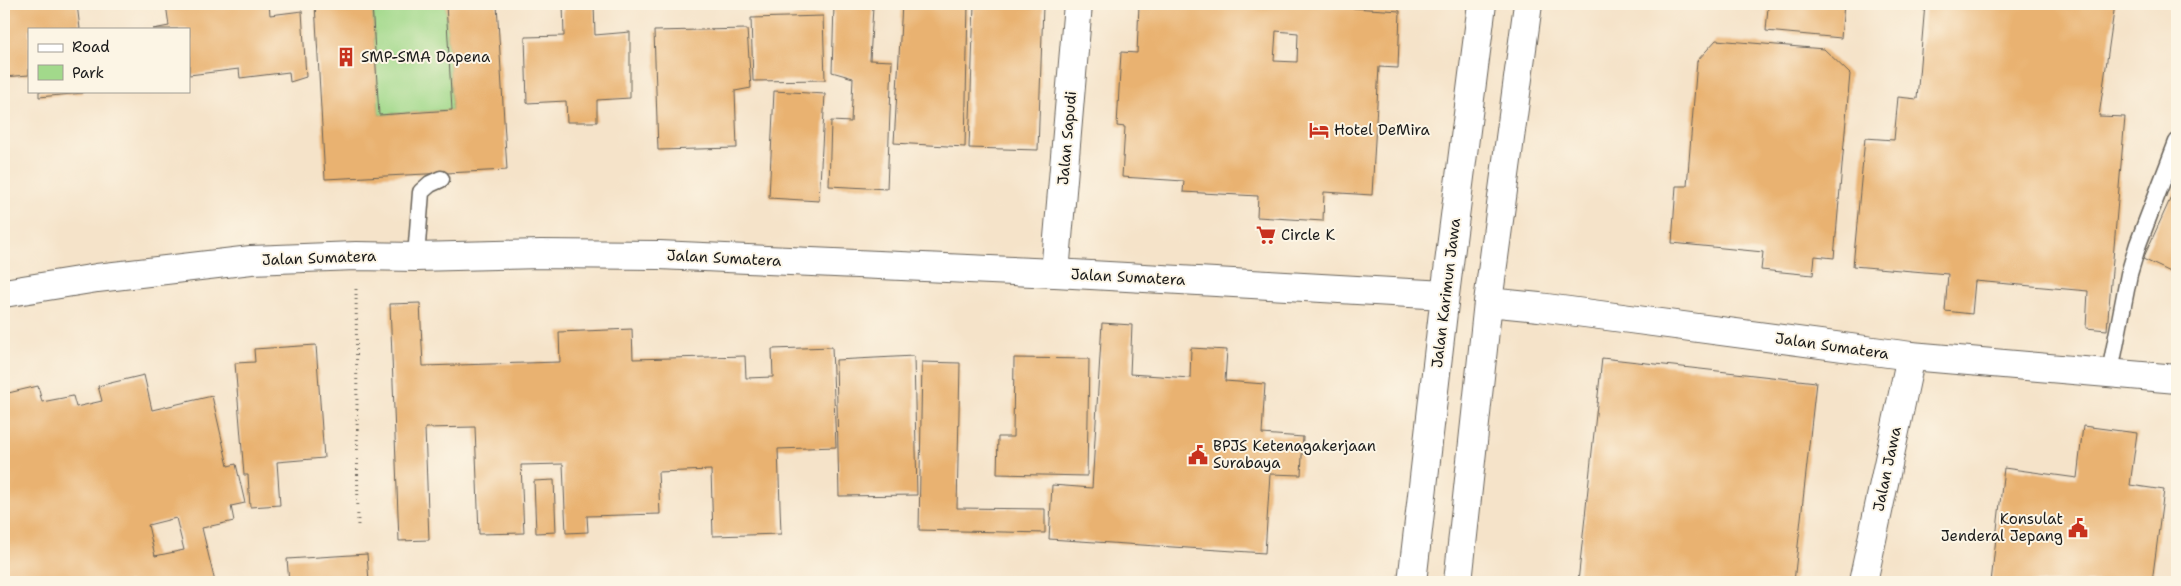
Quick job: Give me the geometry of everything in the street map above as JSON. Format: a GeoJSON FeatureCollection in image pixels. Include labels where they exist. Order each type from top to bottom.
{"type":"FeatureCollection","features":[{"type":"Feature","properties":{"kind":"street","name":"Jalan Sapudi"},"geometry":{"type":"LineString","coordinates":[[1055,273],[1078,4]]}},
{"type":"Feature","properties":{"kind":"street","name":"Jalan Karimun Jawa"},"geometry":{"type":"LineString","coordinates":[[1412,582],[1445,296],[1482,4]]}},
{"type":"Feature","properties":{"kind":"street"},"geometry":{"type":"LineString","coordinates":[[1458,582],[1488,302],[1528,4]]}},
{"type":"Feature","properties":{"kind":"street","name":"Jalan Sumatera"},"geometry":{"type":"LineString","coordinates":[[4,293],[97,278],[251,260],[356,256],[416,257],[541,254],[658,255],[1055,273],[1445,296]]}},
{"type":"Feature","properties":{"kind":"street","name":"Jalan Sumatera"},"geometry":{"type":"LineString","coordinates":[[1488,302],[1540,307],[1911,356],[2177,379]]}},
{"type":"Feature","properties":{"kind":"street","name":"Jalan Jawa"},"geometry":{"type":"LineString","coordinates":[[1863,582],[1911,356]]}},
{"type":"Feature","properties":{"kind":"lane"},"geometry":{"type":"LineString","coordinates":[[2110,372],[2129,274],[2138,244],[2177,142]]}},
{"type":"Feature","properties":{"kind":"lane"},"geometry":{"type":"LineString","coordinates":[[416,257],[421,192],[430,184],[441,179]]}},
{"type":"Feature","properties":{"kind":"path"},"geometry":{"type":"LineString","coordinates":[[356,256],[358,529]]}},
{"type":"Feature","properties":{"kind":"green space"},"geometry":{"type":"Polygon","coordinates":[[[372,4],[446,4],[452,110],[379,115],[372,4]]]}},
{"type":"Feature","properties":{"kind":"building"},"geometry":{"type":"Polygon","coordinates":[[[4,4],[77,4],[80,28],[28,28],[28,75],[4,77],[4,4]]]}},
{"type":"Feature","properties":{"kind":"building"},"geometry":{"type":"Polygon","coordinates":[[[166,4],[269,4],[270,15],[302,11],[306,77],[290,82],[289,72],[240,78],[239,69],[190,75],[190,28],[158,28],[169,26],[166,4]]]}},
{"type":"Feature","properties":{"kind":"building","name":"SMP-SMA Dapena"},"geometry":{"type":"Polygon","coordinates":[[[315,4],[372,4],[379,115],[452,110],[446,4],[497,4],[507,170],[325,179],[315,4]]]}},
{"type":"Feature","properties":{"kind":"building"},"geometry":{"type":"Polygon","coordinates":[[[563,4],[594,4],[595,35],[630,32],[630,98],[597,100],[597,122],[567,122],[566,101],[527,103],[525,37],[564,36],[563,4]]]}},
{"type":"Feature","properties":{"kind":"building"},"geometry":{"type":"Polygon","coordinates":[[[746,4],[805,4],[804,10],[746,7],[746,4]]]}},
{"type":"Feature","properties":{"kind":"building"},"geometry":{"type":"Polygon","coordinates":[[[902,4],[968,4],[965,147],[894,143],[902,4]]]}},
{"type":"Feature","properties":{"kind":"building"},"geometry":{"type":"Polygon","coordinates":[[[974,4],[1043,6],[1038,150],[969,148],[974,4]]]}},
{"type":"Feature","properties":{"kind":"building"},"geometry":{"type":"Polygon","coordinates":[[[1139,4],[1321,4],[1321,6],[1400,11],[1398,68],[1379,67],[1372,195],[1324,192],[1323,221],[1257,217],[1258,196],[1183,192],[1184,181],[1122,177],[1125,127],[1117,126],[1121,52],[1137,53],[1139,4]],[[1276,31],[1274,61],[1297,62],[1298,33],[1276,31]]]}},
{"type":"Feature","properties":{"kind":"building"},"geometry":{"type":"Polygon","coordinates":[[[1745,4],[1844,4],[1841,38],[1766,31],[1768,7],[1745,4]]]}},
{"type":"Feature","properties":{"kind":"building"},"geometry":{"type":"Polygon","coordinates":[[[1925,4],[2115,4],[2099,116],[2125,117],[2107,330],[2086,328],[2088,291],[1975,281],[1972,314],[1945,311],[1948,274],[1853,266],[1865,138],[1894,140],[1898,97],[1917,99],[1925,4]]]}},
{"type":"Feature","properties":{"kind":"building"},"geometry":{"type":"Polygon","coordinates":[[[834,5],[873,7],[870,60],[892,61],[887,189],[829,186],[831,121],[851,122],[853,78],[832,72],[834,5]]]}},
{"type":"Feature","properties":{"kind":"building"},"geometry":{"type":"Polygon","coordinates":[[[823,16],[825,80],[753,81],[751,18],[823,16]]]}},
{"type":"Feature","properties":{"kind":"building"},"geometry":{"type":"Polygon","coordinates":[[[747,29],[751,88],[735,91],[737,148],[658,150],[654,31],[747,29]]]}},
{"type":"Feature","properties":{"kind":"building"},"geometry":{"type":"Polygon","coordinates":[[[1716,40],[1824,49],[1850,74],[1834,258],[1815,256],[1813,275],[1761,270],[1763,252],[1672,243],[1676,186],[1687,186],[1697,61],[1716,40]]]}},
{"type":"Feature","properties":{"kind":"building"},"geometry":{"type":"Polygon","coordinates":[[[774,91],[825,94],[819,201],[769,198],[774,91]]]}},
{"type":"Feature","properties":{"kind":"building"},"geometry":{"type":"Polygon","coordinates":[[[39,92],[83,92],[83,93],[39,97],[39,92]]]}},
{"type":"Feature","properties":{"kind":"building"},"geometry":{"type":"Polygon","coordinates":[[[2177,184],[2177,275],[2143,259],[2177,184]]]}},
{"type":"Feature","properties":{"kind":"building"},"geometry":{"type":"Polygon","coordinates":[[[420,303],[423,366],[560,362],[559,332],[632,329],[633,359],[745,356],[746,378],[773,377],[772,349],[832,347],[836,447],[778,449],[781,534],[713,536],[711,470],[658,472],[660,514],[587,516],[588,532],[566,533],[563,464],[521,465],[524,533],[479,534],[475,427],[425,428],[429,540],[399,541],[390,304],[420,303]]]}},
{"type":"Feature","properties":{"kind":"building","name":"BPJS Ketenagakerjaan Surabaya"},"geometry":{"type":"Polygon","coordinates":[[[1102,323],[1132,325],[1130,374],[1190,378],[1191,348],[1227,350],[1225,381],[1265,384],[1262,434],[1303,437],[1301,475],[1270,474],[1265,553],[1049,539],[1052,485],[1092,488],[1102,323]]]}},
{"type":"Feature","properties":{"kind":"building"},"geometry":{"type":"Polygon","coordinates":[[[316,345],[324,458],[277,462],[280,505],[250,507],[248,475],[244,475],[235,363],[255,362],[254,349],[316,345]]]}},
{"type":"Feature","properties":{"kind":"building"},"geometry":{"type":"Polygon","coordinates":[[[914,356],[917,495],[839,496],[836,360],[914,356]]]}},
{"type":"Feature","properties":{"kind":"building"},"geometry":{"type":"Polygon","coordinates":[[[1014,358],[1089,359],[1087,476],[997,474],[998,437],[1013,437],[1014,358]]]}},
{"type":"Feature","properties":{"kind":"building"},"geometry":{"type":"Polygon","coordinates":[[[1602,358],[1816,382],[1794,582],[1578,582],[1602,358]]]}},
{"type":"Feature","properties":{"kind":"building"},"geometry":{"type":"Polygon","coordinates":[[[922,362],[960,363],[957,508],[1045,509],[1045,533],[919,530],[922,362]]]}},
{"type":"Feature","properties":{"kind":"building"},"geometry":{"type":"Polygon","coordinates":[[[144,375],[152,410],[212,396],[228,466],[236,464],[245,503],[231,506],[234,521],[202,528],[215,582],[4,582],[4,394],[38,386],[42,402],[73,396],[76,407],[102,401],[98,386],[144,375]],[[176,518],[148,525],[155,556],[184,550],[176,518]]]}},
{"type":"Feature","properties":{"kind":"building","name":"Konsulat Jenderal Jepang"},"geometry":{"type":"Polygon","coordinates":[[[2083,426],[2137,433],[2130,485],[2164,490],[2152,582],[1991,582],[2004,468],[2077,478],[2083,426]]]}},
{"type":"Feature","properties":{"kind":"building"},"geometry":{"type":"Polygon","coordinates":[[[554,480],[556,532],[536,533],[534,481],[554,480]]]}},
{"type":"Feature","properties":{"kind":"building"},"geometry":{"type":"Polygon","coordinates":[[[367,554],[369,582],[289,582],[287,559],[367,554]]]}},
{"type":"Feature","properties":{"kind":"place","name":"SMP-SMA Dapena"},"geometry":{"type":"Point","coordinates":[346,57]}},
{"type":"Feature","properties":{"kind":"place","name":"Hotel DeMira"},"geometry":{"type":"Point","coordinates":[1319,130]}},
{"type":"Feature","properties":{"kind":"place","name":"Circle K"},"geometry":{"type":"Point","coordinates":[1266,235]}},
{"type":"Feature","properties":{"kind":"place","name":"BPJS Ketenagakerjaan Surabaya"},"geometry":{"type":"Point","coordinates":[1198,455]}},
{"type":"Feature","properties":{"kind":"place","name":"Konsulat Jenderal Jepang"},"geometry":{"type":"Point","coordinates":[2078,528]}}]}
